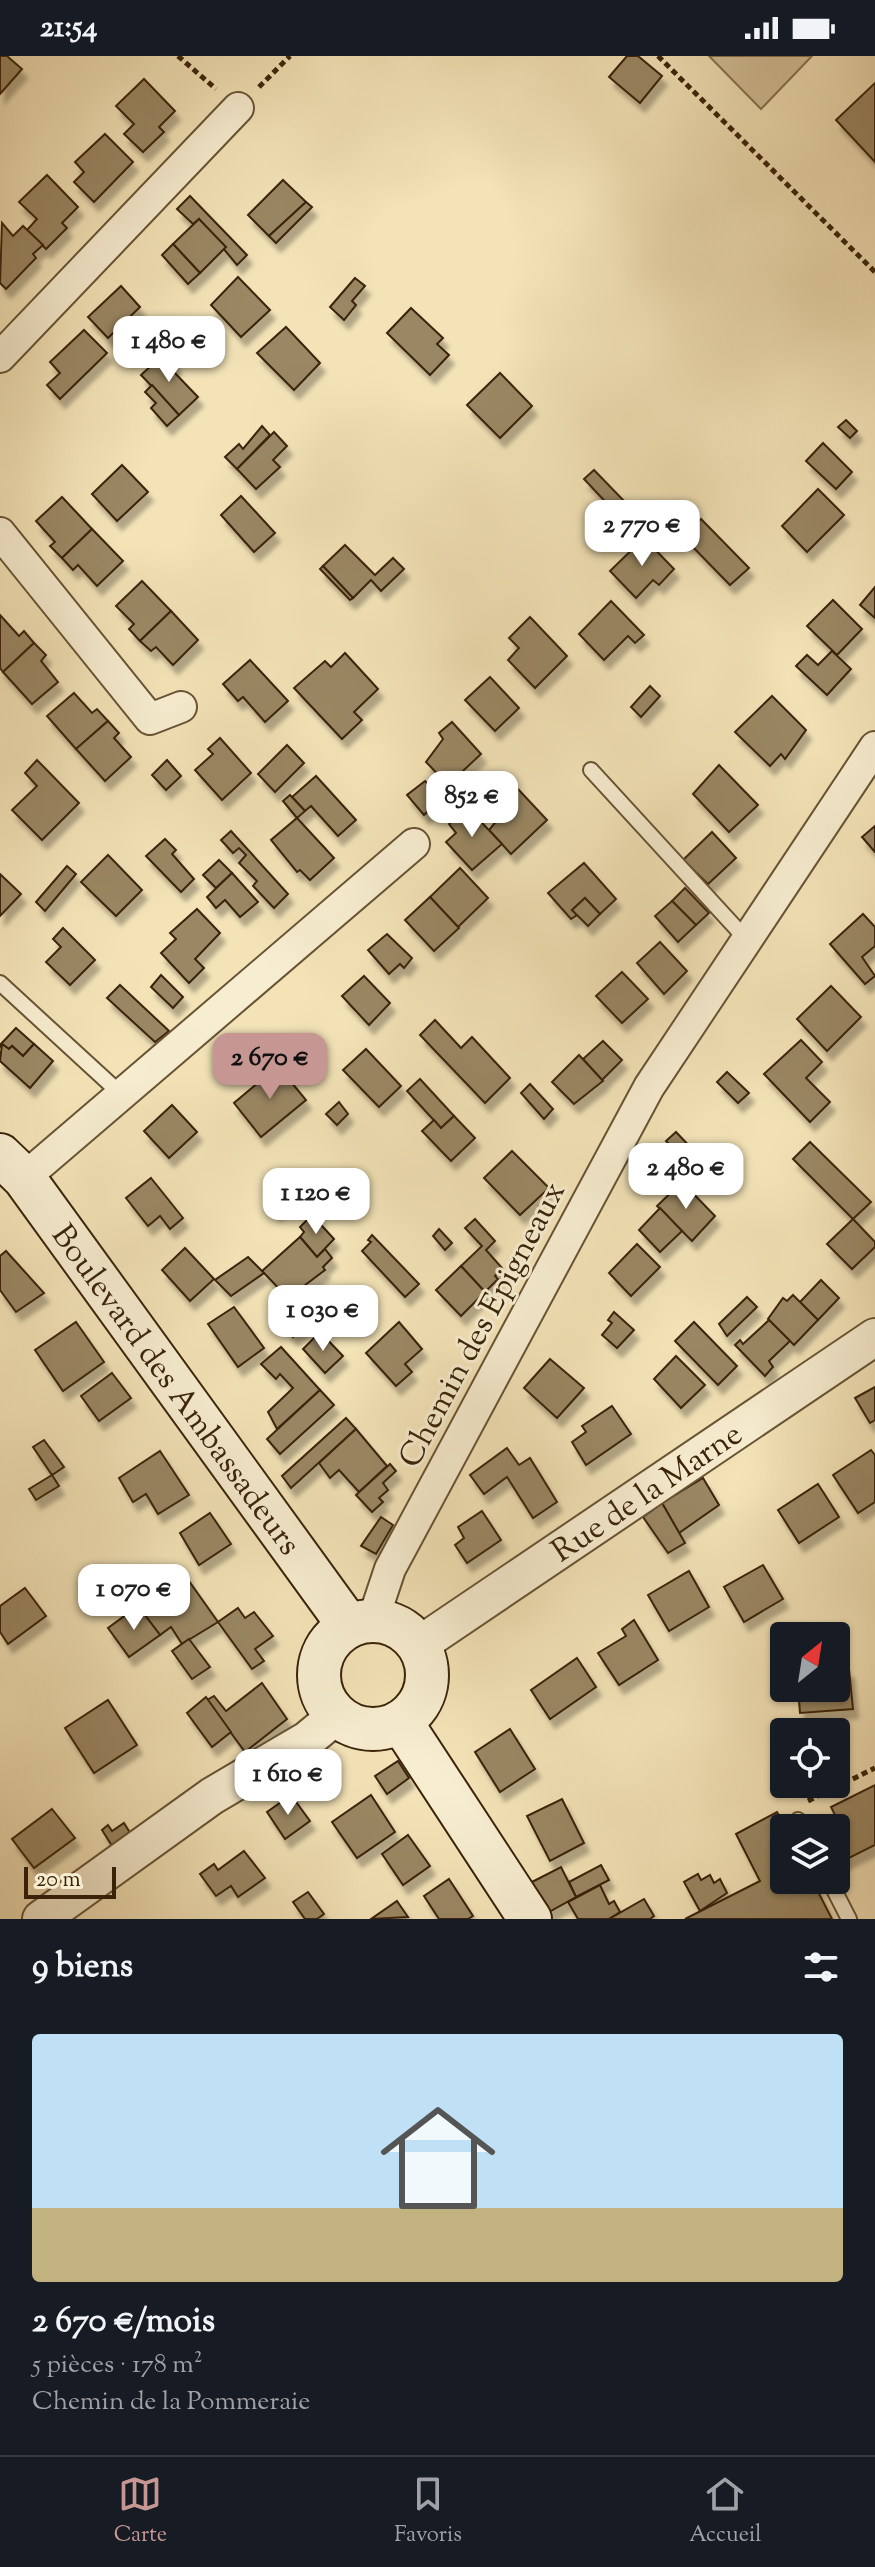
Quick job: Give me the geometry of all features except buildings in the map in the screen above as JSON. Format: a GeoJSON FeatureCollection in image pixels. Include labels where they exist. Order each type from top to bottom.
{"type":"FeatureCollection","features":[{"type":"Feature","properties":{"kind":"main road","name":"Boulevard des Ambassadeurs"},"geometry":{"type":"LineString","coordinates":[[12,1166],[361,1623]]}},
{"type":"Feature","properties":{"kind":"main road"},"geometry":{"type":"LineString","coordinates":[[361,1623],[391,1623],[419,1645],[426,1661],[427,1679],[423,1696],[414,1711],[401,1722],[367,1730],[336,1716],[322,1694],[318,1667],[323,1650],[334,1635],[361,1623]]}},
{"type":"Feature","properties":{"kind":"main road"},"geometry":{"type":"LineString","coordinates":[[401,1722],[530,1919]]}},
{"type":"Feature","properties":{"kind":"street"},"geometry":{"type":"LineString","coordinates":[[0,357],[238,108]]}},
{"type":"Feature","properties":{"kind":"street"},"geometry":{"type":"LineString","coordinates":[[0,533],[150,719],[181,707]]}},
{"type":"Feature","properties":{"kind":"street","name":"Chemin des Epigneaux"},"geometry":{"type":"LineString","coordinates":[[361,1623],[649,1087],[875,747]]}},
{"type":"Feature","properties":{"kind":"street"},"geometry":{"type":"LineString","coordinates":[[12,1166],[122,1095],[414,844]]}},
{"type":"Feature","properties":{"kind":"street","name":"Rue de la Marne"},"geometry":{"type":"LineString","coordinates":[[419,1645],[875,1337]]}},
{"type":"Feature","properties":{"kind":"street"},"geometry":{"type":"LineString","coordinates":[[41,1919],[212,1796],[307,1740],[336,1716]]}},
{"type":"Feature","properties":{"kind":"lane"},"geometry":{"type":"LineString","coordinates":[[591,770],[746,939]]}},
{"type":"Feature","properties":{"kind":"lane"},"geometry":{"type":"LineString","coordinates":[[0,983],[122,1095]]}},
{"type":"Feature","properties":{"kind":"lane"},"geometry":{"type":"LineString","coordinates":[[836,1894],[849,1919]]}},
{"type":"Feature","properties":{"kind":"path"},"geometry":{"type":"LineString","coordinates":[[178,56],[238,108],[290,56]]}},
{"type":"Feature","properties":{"kind":"path"},"geometry":{"type":"LineString","coordinates":[[658,56],[875,272]]}},
{"type":"Feature","properties":{"kind":"path"},"geometry":{"type":"LineString","coordinates":[[802,1814],[805,1802],[875,1768]]}},
{"type":"Feature","properties":{"kind":"shaded area"},"geometry":{"type":"Polygon","coordinates":[[[709,56],[812,56],[761,109],[709,56]]]}}]}
